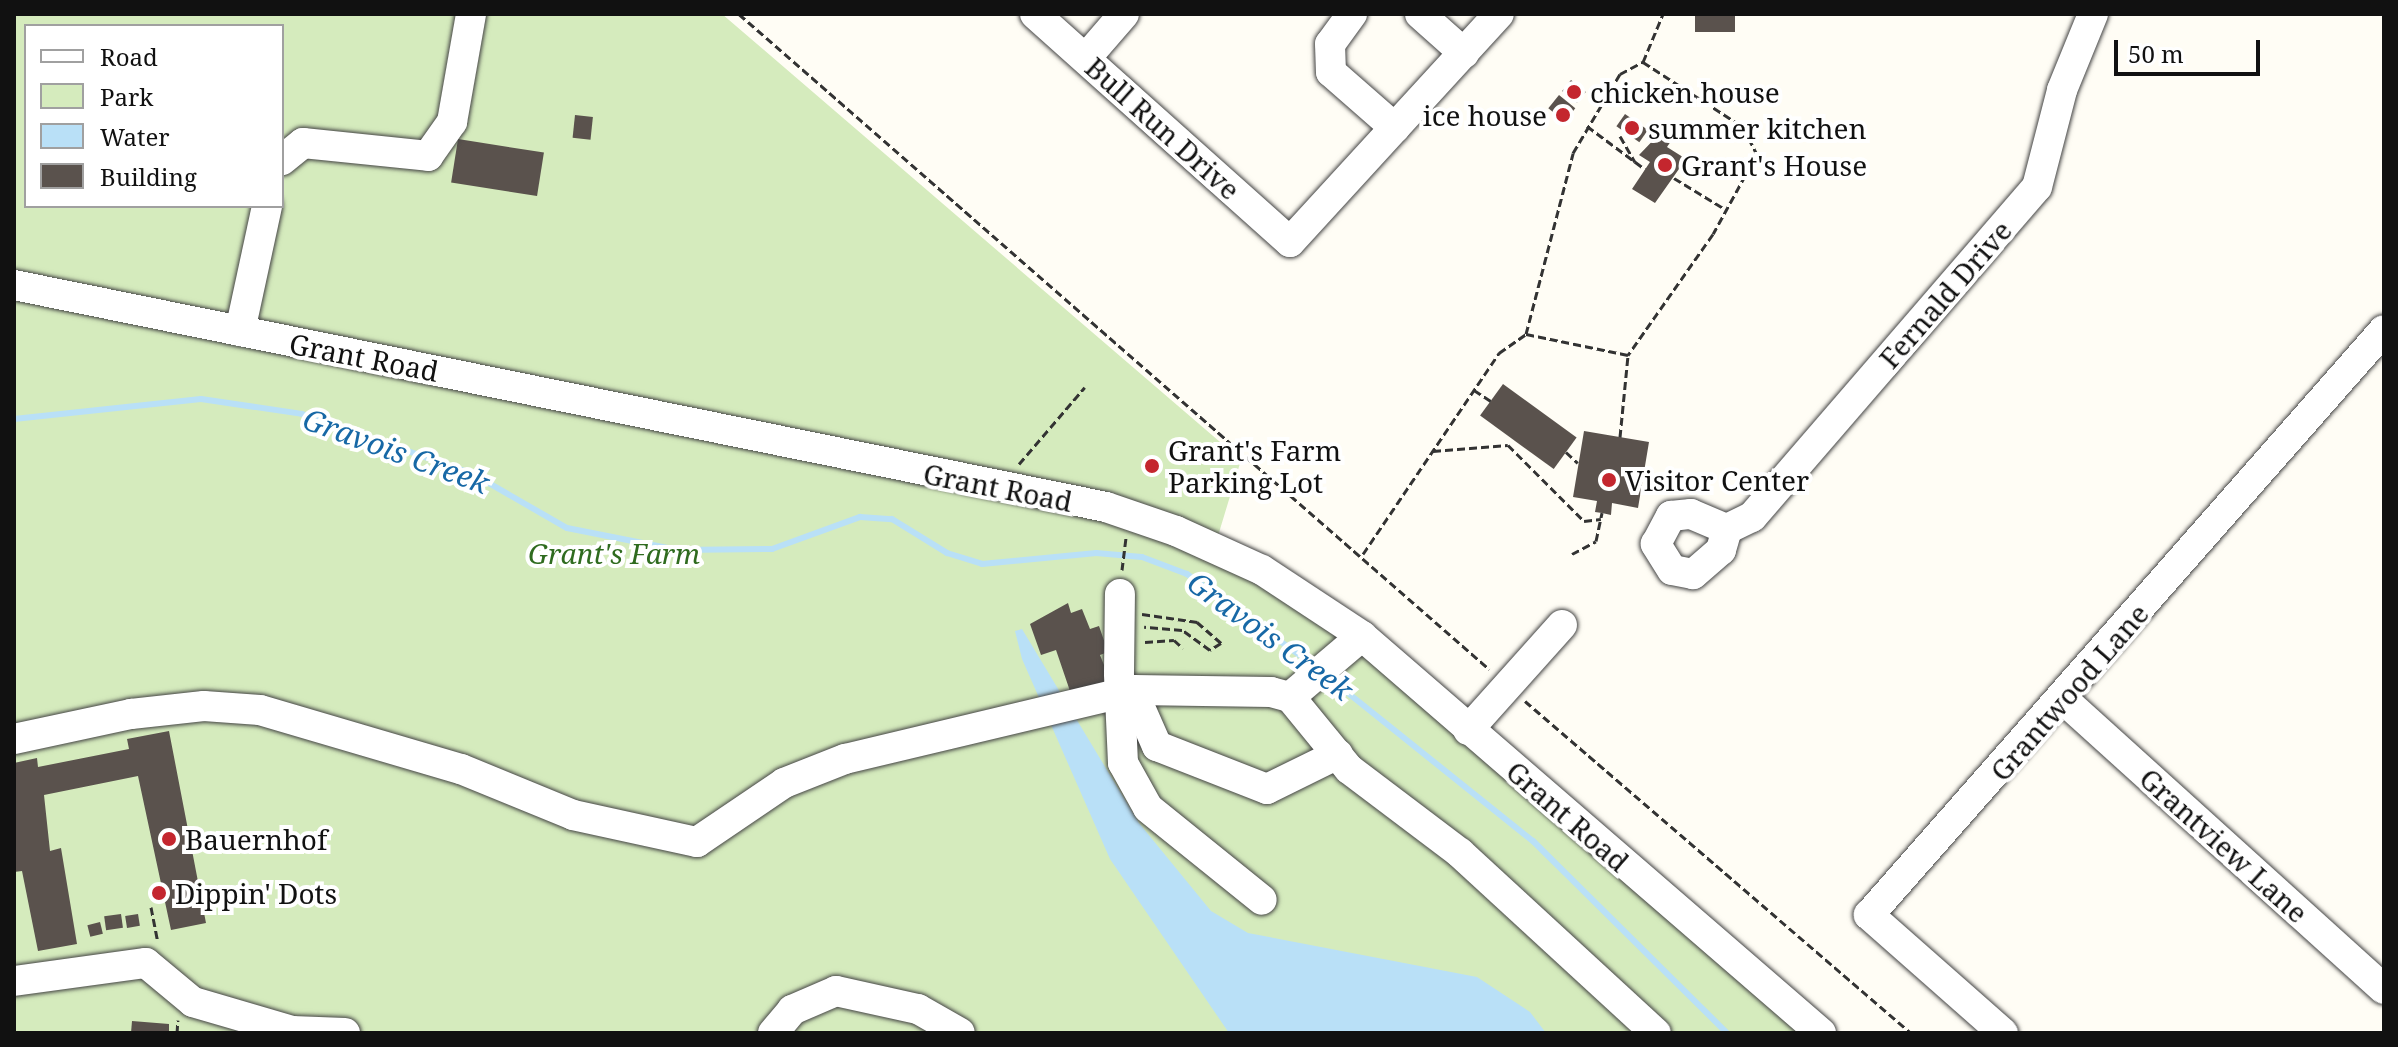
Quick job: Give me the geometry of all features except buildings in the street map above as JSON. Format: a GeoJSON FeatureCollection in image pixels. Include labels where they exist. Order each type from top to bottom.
{"type":"FeatureCollection","features":[{"type":"Feature","properties":{"kind":"street"},"geometry":{"type":"LineString","coordinates":[[284,158],[303,143],[428,156],[452,122],[471,14]]}},
{"type":"Feature","properties":{"kind":"street","name":"Bull Run Drive"},"geometry":{"type":"LineString","coordinates":[[1035,14],[1290,242],[1395,128]]}},
{"type":"Feature","properties":{"kind":"street"},"geometry":{"type":"LineString","coordinates":[[1086,58],[1124,14]]}},
{"type":"Feature","properties":{"kind":"street"},"geometry":{"type":"LineString","coordinates":[[1352,14],[1330,44],[1331,72],[1395,128],[1499,14]]}},
{"type":"Feature","properties":{"kind":"street"},"geometry":{"type":"LineString","coordinates":[[1420,14],[1464,53]]}},
{"type":"Feature","properties":{"kind":"street","name":"Fernald Drive"},"geometry":{"type":"LineString","coordinates":[[1727,529],[1752,517],[2037,187],[2062,90],[2093,14]]}},
{"type":"Feature","properties":{"kind":"street"},"geometry":{"type":"LineString","coordinates":[[240,331],[267,208]]}},
{"type":"Feature","properties":{"kind":"street","name":"Grant Road"},"geometry":{"type":"LineString","coordinates":[[14,285],[1106,507],[1262,570],[1362,636],[1821,1033]]}},
{"type":"Feature","properties":{"kind":"street","name":"Grantwood Lane"},"geometry":{"type":"LineString","coordinates":[[2003,1033],[1869,915],[2064,700],[2384,330]]}},
{"type":"Feature","properties":{"kind":"street"},"geometry":{"type":"LineString","coordinates":[[1127,620],[1123,763],[1148,808],[1262,900]]}},
{"type":"Feature","properties":{"kind":"street"},"geometry":{"type":"LineString","coordinates":[[1468,730],[1562,625]]}},
{"type":"Feature","properties":{"kind":"street"},"geometry":{"type":"LineString","coordinates":[[14,739],[131,714],[204,706],[260,710],[461,769],[573,815],[697,842],[784,783],[845,759],[1082,703],[1123,685],[1292,691],[1362,636]]}},
{"type":"Feature","properties":{"kind":"street"},"geometry":{"type":"LineString","coordinates":[[1123,685],[1146,735],[1157,746],[1267,789],[1338,754]]}},
{"type":"Feature","properties":{"kind":"street"},"geometry":{"type":"LineString","coordinates":[[1292,691],[1338,754],[1547,928],[1656,1033]]}},
{"type":"Feature","properties":{"kind":"street","name":"Grantview Lane"},"geometry":{"type":"LineString","coordinates":[[2064,700],[2384,989]]}},
{"type":"Feature","properties":{"kind":"street"},"geometry":{"type":"LineString","coordinates":[[14,981],[146,963],[163,970],[193,1002],[292,1031],[345,1033]]}},
{"type":"Feature","properties":{"kind":"street"},"geometry":{"type":"LineString","coordinates":[[773,1033],[792,1010],[836,991],[918,1009],[960,1033]]}},
{"type":"Feature","properties":{"kind":"path"},"geometry":{"type":"LineString","coordinates":[[739,14],[1363,554],[1499,679]]}},
{"type":"Feature","properties":{"kind":"path"},"geometry":{"type":"LineString","coordinates":[[1363,554],[1499,353],[1526,334],[1573,153],[1586,126],[1620,74],[1643,62],[1663,14]]}},
{"type":"Feature","properties":{"kind":"path"},"geometry":{"type":"LineString","coordinates":[[1620,437],[1628,355],[1725,209],[1757,154],[1753,140],[1643,62]]}},
{"type":"Feature","properties":{"kind":"path"},"geometry":{"type":"LineString","coordinates":[[1586,126],[1645,169]]}},
{"type":"Feature","properties":{"kind":"path"},"geometry":{"type":"LineString","coordinates":[[1620,136],[1635,162]]}},
{"type":"Feature","properties":{"kind":"path"},"geometry":{"type":"LineString","coordinates":[[1674,178],[1725,209]]}},
{"type":"Feature","properties":{"kind":"path"},"geometry":{"type":"LineString","coordinates":[[1526,334],[1628,355]]}},
{"type":"Feature","properties":{"kind":"path"},"geometry":{"type":"LineString","coordinates":[[1028,473],[1014,470],[1085,387]]}},
{"type":"Feature","properties":{"kind":"path"},"geometry":{"type":"LineString","coordinates":[[1474,390],[1491,401]]}},
{"type":"Feature","properties":{"kind":"path"},"geometry":{"type":"LineString","coordinates":[[1433,451],[1508,445],[1584,521],[1601,519]]}},
{"type":"Feature","properties":{"kind":"path"},"geometry":{"type":"LineString","coordinates":[[1566,452],[1578,463]]}},
{"type":"Feature","properties":{"kind":"path"},"geometry":{"type":"LineString","coordinates":[[1572,554],[1596,541],[1602,513]]}},
{"type":"Feature","properties":{"kind":"path"},"geometry":{"type":"LineString","coordinates":[[1126,532],[1127,620]]}},
{"type":"Feature","properties":{"kind":"path"},"geometry":{"type":"LineString","coordinates":[[1127,620],[1197,622],[1221,643],[1210,650],[1182,630],[1127,620]]}},
{"type":"Feature","properties":{"kind":"path"},"geometry":{"type":"LineString","coordinates":[[1127,620],[1174,640],[1183,648]]}},
{"type":"Feature","properties":{"kind":"path"},"geometry":{"type":"LineString","coordinates":[[1521,697],[1911,1033]]}},
{"type":"Feature","properties":{"kind":"path"},"geometry":{"type":"LineString","coordinates":[[151,907],[163,970]]}},
{"type":"Feature","properties":{"kind":"green space","name":"Grant's Farm"},"geometry":{"type":"Polygon","coordinates":[[[14,14],[722,14],[1241,460],[1211,559],[1330,626],[1805,1033],[14,1033],[14,14]]]}},
{"type":"Feature","properties":{"kind":"water"},"geometry":{"type":"Polygon","coordinates":[[[1022,629],[1139,823],[1211,911],[1248,933],[1477,977],[1530,1012],[1546,1033],[1229,1033],[1110,859],[1022,659],[1015,631],[1022,629]]]}},
{"type":"Feature","properties":{"kind":"waterway","name":"Gravois Creek"},"geometry":{"type":"LineString","coordinates":[[14,419],[201,399],[302,414],[473,474],[567,528],[678,550],[772,549],[860,517],[892,519],[947,553],[982,564],[1096,553],[1142,557],[1187,574],[1313,665]]}},
{"type":"Feature","properties":{"kind":"waterway","name":"Gravois Creek"},"geometry":{"type":"LineString","coordinates":[[1328,677],[1533,841],[1727,1033]]}},
{"type":"Feature","properties":{"kind":"place","name":"chicken house"},"geometry":{"type":"Point","coordinates":[1574,92]}},
{"type":"Feature","properties":{"kind":"place","name":"ice house"},"geometry":{"type":"Point","coordinates":[1563,115]}},
{"type":"Feature","properties":{"kind":"place","name":"summer kitchen"},"geometry":{"type":"Point","coordinates":[1632,128]}},
{"type":"Feature","properties":{"kind":"place","name":"Grant's House"},"geometry":{"type":"Point","coordinates":[1665,165]}},
{"type":"Feature","properties":{"kind":"place","name":"Grant's Farm Parking Lot"},"geometry":{"type":"Point","coordinates":[1152,466]}},
{"type":"Feature","properties":{"kind":"place","name":"Visitor Center"},"geometry":{"type":"Point","coordinates":[1609,480]}},
{"type":"Feature","properties":{"kind":"place","name":"Bauernhof"},"geometry":{"type":"Point","coordinates":[169,839]}},
{"type":"Feature","properties":{"kind":"place","name":"Dippin' Dots"},"geometry":{"type":"Point","coordinates":[159,893]}}]}
